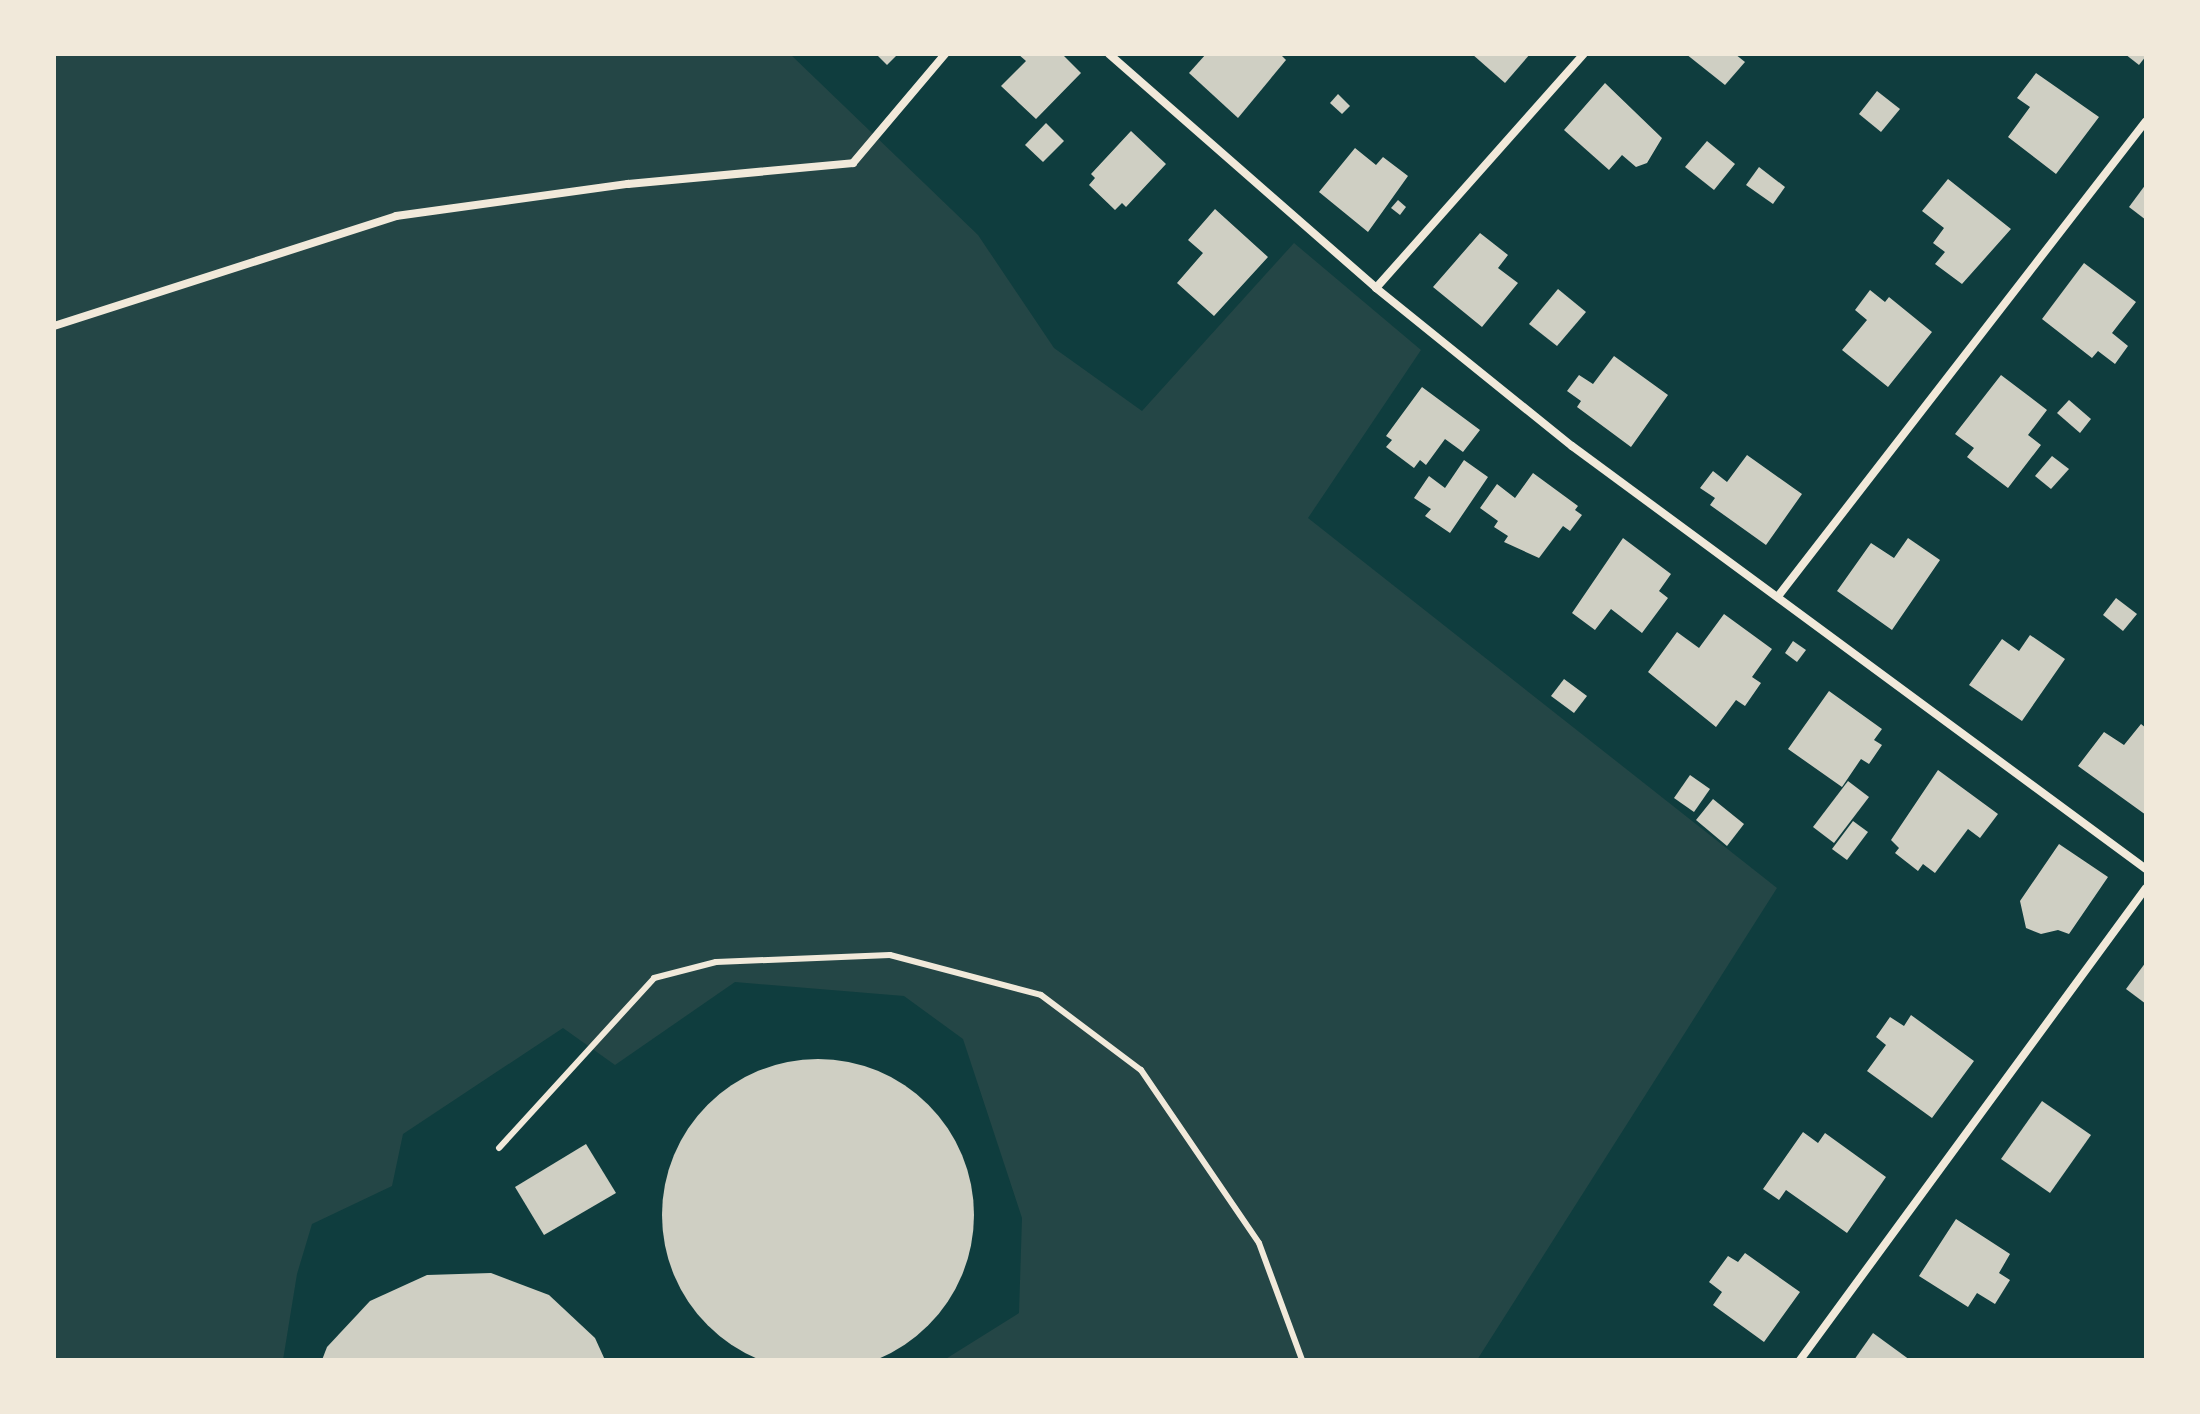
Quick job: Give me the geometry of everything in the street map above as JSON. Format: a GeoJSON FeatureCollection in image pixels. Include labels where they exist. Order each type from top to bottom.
{"type":"FeatureCollection","features":[{"type":"Feature","properties":{"kind":"street"},"geometry":{"type":"LineString","coordinates":[[54,326],[396,216],[628,184],[853,163],[945,54]]}},
{"type":"Feature","properties":{"kind":"street"},"geometry":{"type":"LineString","coordinates":[[1109,54],[1376,288],[1572,446],[1779,595],[2146,869]]}},
{"type":"Feature","properties":{"kind":"street"},"geometry":{"type":"LineString","coordinates":[[1376,288],[1584,54]]}},
{"type":"Feature","properties":{"kind":"street"},"geometry":{"type":"LineString","coordinates":[[1779,595],[2146,121]]}},
{"type":"Feature","properties":{"kind":"street"},"geometry":{"type":"LineString","coordinates":[[1800,1360],[2146,888]]}},
{"type":"Feature","properties":{"kind":"lane"},"geometry":{"type":"LineString","coordinates":[[499,1148],[654,978],[716,962],[890,955],[1041,995],[1141,1070],[1259,1243],[1302,1360]]}},
{"type":"Feature","properties":{"kind":"shaded area"},"geometry":{"type":"Polygon","coordinates":[[[54,54],[790,54],[978,235],[1054,348],[1142,411],[1294,243],[1421,350],[1308,518],[1777,888],[1477,1360],[944,1360],[1019,1313],[1022,1218],[963,1039],[904,996],[735,982],[615,1065],[563,1028],[403,1134],[392,1186],[312,1224],[297,1274],[283,1360],[54,1360],[54,54]]]}},
{"type":"Feature","properties":{"kind":"building"},"geometry":{"type":"Polygon","coordinates":[[[876,54],[898,54],[887,65],[876,54]]]}},
{"type":"Feature","properties":{"kind":"building"},"geometry":{"type":"Polygon","coordinates":[[[1018,54],[1062,54],[1081,73],[1036,119],[1001,86],[1026,61],[1018,54]]]}},
{"type":"Feature","properties":{"kind":"building"},"geometry":{"type":"Polygon","coordinates":[[[1206,54],[1280,54],[1286,60],[1238,118],[1189,73],[1206,54]]]}},
{"type":"Feature","properties":{"kind":"building"},"geometry":{"type":"Polygon","coordinates":[[[1472,54],[1530,54],[1505,83],[1472,54]]]}},
{"type":"Feature","properties":{"kind":"building"},"geometry":{"type":"Polygon","coordinates":[[[1686,54],[1735,54],[1745,62],[1725,85],[1686,54]]]}},
{"type":"Feature","properties":{"kind":"building"},"geometry":{"type":"Polygon","coordinates":[[[2125,54],[2146,54],[2146,56],[2139,65],[2125,54]]]}},
{"type":"Feature","properties":{"kind":"building"},"geometry":{"type":"Polygon","coordinates":[[[2036,73],[2099,117],[2056,174],[2008,137],[2030,107],[2017,98],[2036,73]]]}},
{"type":"Feature","properties":{"kind":"building"},"geometry":{"type":"Polygon","coordinates":[[[1605,83],[1662,138],[1647,163],[1636,167],[1622,155],[1609,170],[1564,130],[1605,83]]]}},
{"type":"Feature","properties":{"kind":"building"},"geometry":{"type":"Polygon","coordinates":[[[1877,91],[1900,109],[1881,132],[1859,114],[1877,91]]]}},
{"type":"Feature","properties":{"kind":"building"},"geometry":{"type":"Polygon","coordinates":[[[1338,94],[1350,106],[1342,114],[1330,103],[1338,94]]]}},
{"type":"Feature","properties":{"kind":"building"},"geometry":{"type":"Polygon","coordinates":[[[1046,123],[1064,141],[1043,162],[1025,145],[1046,123]]]}},
{"type":"Feature","properties":{"kind":"building"},"geometry":{"type":"Polygon","coordinates":[[[1131,131],[1166,164],[1126,207],[1122,203],[1115,210],[1089,185],[1095,178],[1091,174],[1131,131]]]}},
{"type":"Feature","properties":{"kind":"building"},"geometry":{"type":"Polygon","coordinates":[[[1707,141],[1735,164],[1714,190],[1685,167],[1707,141]]]}},
{"type":"Feature","properties":{"kind":"building"},"geometry":{"type":"Polygon","coordinates":[[[1355,148],[1376,165],[1383,157],[1408,176],[1368,232],[1319,192],[1355,148]]]}},
{"type":"Feature","properties":{"kind":"building"},"geometry":{"type":"Polygon","coordinates":[[[1759,167],[1785,187],[1773,204],[1746,185],[1759,167]]]}},
{"type":"Feature","properties":{"kind":"building"},"geometry":{"type":"Polygon","coordinates":[[[1948,179],[2011,229],[1962,284],[1935,264],[1945,252],[1933,243],[1944,228],[1922,211],[1948,179]]]}},
{"type":"Feature","properties":{"kind":"building"},"geometry":{"type":"Polygon","coordinates":[[[2146,184],[2146,220],[2129,207],[2146,184]]]}},
{"type":"Feature","properties":{"kind":"building"},"geometry":{"type":"Polygon","coordinates":[[[1398,200],[1406,207],[1400,215],[1391,208],[1398,200]]]}},
{"type":"Feature","properties":{"kind":"building"},"geometry":{"type":"Polygon","coordinates":[[[1215,209],[1268,257],[1214,316],[1177,283],[1203,253],[1188,240],[1215,209]]]}},
{"type":"Feature","properties":{"kind":"building"},"geometry":{"type":"Polygon","coordinates":[[[1480,233],[1508,255],[1498,268],[1518,283],[1482,327],[1433,287],[1480,233]]]}},
{"type":"Feature","properties":{"kind":"building"},"geometry":{"type":"Polygon","coordinates":[[[2084,263],[2136,302],[2112,333],[2128,346],[2115,364],[2098,351],[2092,358],[2042,319],[2084,263]]]}},
{"type":"Feature","properties":{"kind":"building"},"geometry":{"type":"Polygon","coordinates":[[[1558,289],[1586,312],[1557,346],[1529,324],[1558,289]]]}},
{"type":"Feature","properties":{"kind":"building"},"geometry":{"type":"Polygon","coordinates":[[[1870,290],[1885,302],[1889,297],[1932,332],[1888,387],[1842,350],[1867,320],[1855,310],[1870,290]]]}},
{"type":"Feature","properties":{"kind":"building"},"geometry":{"type":"Polygon","coordinates":[[[1614,356],[1668,395],[1631,447],[1577,407],[1581,401],[1567,391],[1579,375],[1593,384],[1614,356]]]}},
{"type":"Feature","properties":{"kind":"building"},"geometry":{"type":"Polygon","coordinates":[[[2001,375],[2047,410],[2028,435],[2041,445],[2008,488],[1967,457],[1974,448],[1955,434],[2001,375]]]}},
{"type":"Feature","properties":{"kind":"building"},"geometry":{"type":"Polygon","coordinates":[[[1422,387],[1480,430],[1463,452],[1445,439],[1426,465],[1420,460],[1414,468],[1386,447],[1392,440],[1386,436],[1422,387]]]}},
{"type":"Feature","properties":{"kind":"building"},"geometry":{"type":"Polygon","coordinates":[[[2069,400],[2091,419],[2080,433],[2057,413],[2069,400]]]}},
{"type":"Feature","properties":{"kind":"building"},"geometry":{"type":"Polygon","coordinates":[[[1747,455],[1802,494],[1766,545],[1710,505],[1715,498],[1700,488],[1713,471],[1727,482],[1747,455]]]}},
{"type":"Feature","properties":{"kind":"building"},"geometry":{"type":"Polygon","coordinates":[[[2052,456],[2069,469],[2051,489],[2035,476],[2052,456]]]}},
{"type":"Feature","properties":{"kind":"building"},"geometry":{"type":"Polygon","coordinates":[[[1464,460],[1488,477],[1450,533],[1425,516],[1431,509],[1414,498],[1429,476],[1445,488],[1464,460]]]}},
{"type":"Feature","properties":{"kind":"building"},"geometry":{"type":"Polygon","coordinates":[[[1533,473],[1578,506],[1575,510],[1582,515],[1570,531],[1563,526],[1539,558],[1504,542],[1508,536],[1494,527],[1498,521],[1480,508],[1497,484],[1515,498],[1533,473]]]}},
{"type":"Feature","properties":{"kind":"building"},"geometry":{"type":"Polygon","coordinates":[[[1623,538],[1671,574],[1659,591],[1668,598],[1642,633],[1611,609],[1595,630],[1572,613],[1623,538]]]}},
{"type":"Feature","properties":{"kind":"building"},"geometry":{"type":"Polygon","coordinates":[[[1908,538],[1940,560],[1892,630],[1837,591],[1871,543],[1894,558],[1908,538]]]}},
{"type":"Feature","properties":{"kind":"building"},"geometry":{"type":"Polygon","coordinates":[[[2116,598],[2137,614],[2123,631],[2103,615],[2116,598]]]}},
{"type":"Feature","properties":{"kind":"building"},"geometry":{"type":"Polygon","coordinates":[[[1724,614],[1772,649],[1752,677],[1761,683],[1745,706],[1736,700],[1716,727],[1648,672],[1677,632],[1699,648],[1724,614]]]}},
{"type":"Feature","properties":{"kind":"building"},"geometry":{"type":"Polygon","coordinates":[[[2030,635],[2065,659],[2022,721],[1969,685],[2002,639],[2019,651],[2030,635]]]}},
{"type":"Feature","properties":{"kind":"building"},"geometry":{"type":"Polygon","coordinates":[[[1793,641],[1806,650],[1797,662],[1785,653],[1793,641]]]}},
{"type":"Feature","properties":{"kind":"building"},"geometry":{"type":"Polygon","coordinates":[[[1564,679],[1587,696],[1574,713],[1551,696],[1564,679]]]}},
{"type":"Feature","properties":{"kind":"building"},"geometry":{"type":"Polygon","coordinates":[[[1829,691],[1882,729],[1874,740],[1882,745],[1869,764],[1861,759],[1842,787],[1788,749],[1829,691]]]}},
{"type":"Feature","properties":{"kind":"building"},"geometry":{"type":"Polygon","coordinates":[[[2141,724],[2146,728],[2146,815],[2078,766],[2104,732],[2124,745],[2141,724]]]}},
{"type":"Feature","properties":{"kind":"building"},"geometry":{"type":"Polygon","coordinates":[[[1938,770],[1998,814],[1980,838],[1968,829],[1935,873],[1923,864],[1918,871],[1895,853],[1899,848],[1891,840],[1938,770]]]}},
{"type":"Feature","properties":{"kind":"building"},"geometry":{"type":"Polygon","coordinates":[[[1690,775],[1710,789],[1694,812],[1674,798],[1690,775]]]}},
{"type":"Feature","properties":{"kind":"building"},"geometry":{"type":"Polygon","coordinates":[[[1848,781],[1869,797],[1834,843],[1813,827],[1848,781]]]}},
{"type":"Feature","properties":{"kind":"building"},"geometry":{"type":"Polygon","coordinates":[[[1713,799],[1744,824],[1727,846],[1696,820],[1713,799]]]}},
{"type":"Feature","properties":{"kind":"building"},"geometry":{"type":"Polygon","coordinates":[[[1853,821],[1868,832],[1847,860],[1832,849],[1853,821]]]}},
{"type":"Feature","properties":{"kind":"building"},"geometry":{"type":"Polygon","coordinates":[[[2059,844],[2108,877],[2069,934],[2058,930],[2041,934],[2026,928],[2020,901],[2059,844]]]}},
{"type":"Feature","properties":{"kind":"building"},"geometry":{"type":"Polygon","coordinates":[[[2146,962],[2146,1004],[2126,989],[2146,962]]]}},
{"type":"Feature","properties":{"kind":"building"},"geometry":{"type":"Polygon","coordinates":[[[1911,1015],[1974,1061],[1932,1118],[1867,1071],[1886,1045],[1876,1037],[1890,1017],[1904,1026],[1911,1015]]]}},
{"type":"Feature","properties":{"kind":"building"},"geometry":{"type":"Polygon","coordinates":[[[803,1059],[833,1059],[878,1070],[905,1085],[929,1104],[948,1128],[963,1155],[974,1200],[974,1230],[963,1275],[948,1302],[929,1326],[905,1345],[878,1360],[833,1371],[803,1371],[773,1365],[744,1353],[719,1336],[697,1314],[680,1289],[668,1260],[662,1230],[662,1200],[668,1170],[680,1141],[697,1116],[719,1094],[744,1077],[773,1065],[803,1059]]]}},
{"type":"Feature","properties":{"kind":"building"},"geometry":{"type":"Polygon","coordinates":[[[2042,1101],[2091,1135],[2050,1193],[2001,1159],[2042,1101]]]}},
{"type":"Feature","properties":{"kind":"building"},"geometry":{"type":"Polygon","coordinates":[[[1803,1132],[1818,1143],[1825,1133],[1886,1177],[1847,1233],[1786,1190],[1779,1200],[1763,1189],[1803,1132]]]}},
{"type":"Feature","properties":{"kind":"building"},"geometry":{"type":"Polygon","coordinates":[[[586,1144],[616,1193],[544,1235],[515,1187],[586,1144]]]}},
{"type":"Feature","properties":{"kind":"building"},"geometry":{"type":"Polygon","coordinates":[[[1956,1219],[2010,1254],[1999,1273],[2010,1280],[1995,1304],[1977,1293],[1968,1307],[1919,1276],[1956,1219]]]}},
{"type":"Feature","properties":{"kind":"building"},"geometry":{"type":"Polygon","coordinates":[[[1745,1253],[1800,1292],[1764,1342],[1713,1305],[1722,1292],[1709,1282],[1728,1256],[1738,1262],[1745,1253]]]}},
{"type":"Feature","properties":{"kind":"building"},"geometry":{"type":"Polygon","coordinates":[[[491,1273],[549,1295],[595,1338],[605,1360],[322,1360],[327,1347],[370,1301],[427,1275],[491,1273]]]}},
{"type":"Feature","properties":{"kind":"building"},"geometry":{"type":"Polygon","coordinates":[[[1873,1333],[1910,1360],[1854,1360],[1873,1333]]]}}]}
